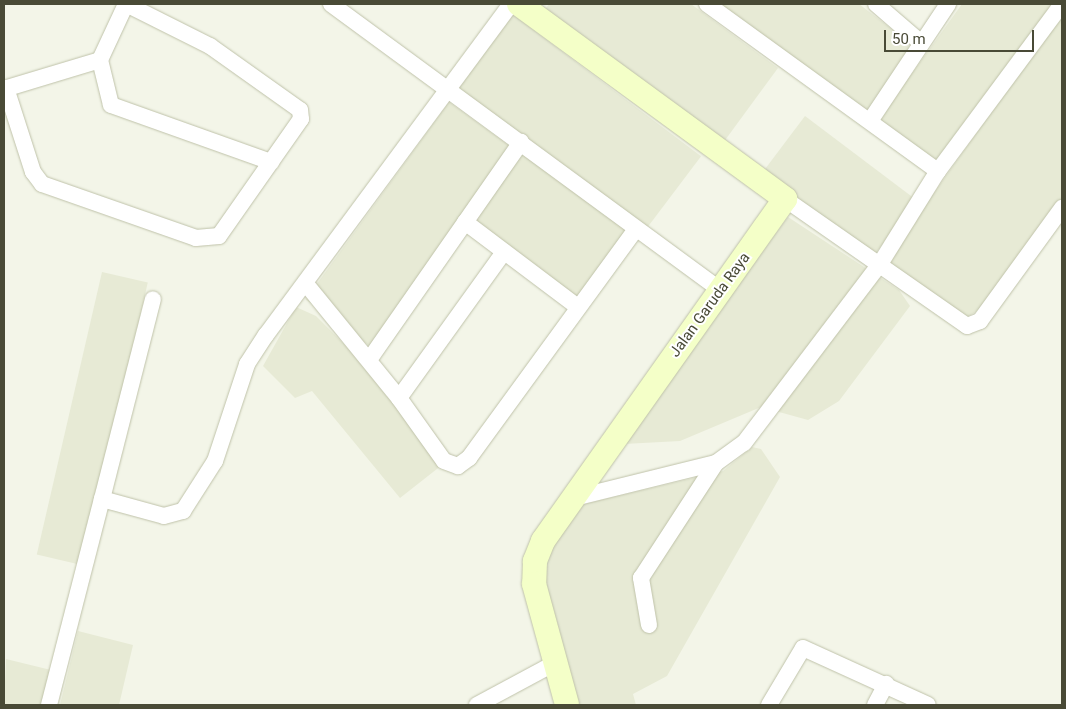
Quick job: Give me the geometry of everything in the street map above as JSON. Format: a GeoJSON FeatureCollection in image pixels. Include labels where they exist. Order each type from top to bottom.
{"type":"FeatureCollection","features":[{"type":"Feature","properties":{"kind":"street"},"geometry":{"type":"LineString","coordinates":[[100,60],[5,89],[33,172],[42,184],[196,238],[215,238],[224,232],[301,119],[292,102],[210,46],[126,4],[100,60],[112,105],[271,162]]}},
{"type":"Feature","properties":{"kind":"street"},"geometry":{"type":"LineString","coordinates":[[331,4],[721,290]]}},
{"type":"Feature","properties":{"kind":"street"},"geometry":{"type":"LineString","coordinates":[[102,499],[164,516],[182,512],[215,461],[247,364],[511,4]]}},
{"type":"Feature","properties":{"kind":"street"},"geometry":{"type":"LineString","coordinates":[[519,4],[785,199],[880,264],[962,325],[973,326],[1062,208]]}},
{"type":"Feature","properties":{"kind":"street"},"geometry":{"type":"LineString","coordinates":[[707,4],[938,171]]}},
{"type":"Feature","properties":{"kind":"street"},"geometry":{"type":"LineString","coordinates":[[876,4],[920,42]]}},
{"type":"Feature","properties":{"kind":"street"},"geometry":{"type":"LineString","coordinates":[[870,121],[920,42],[948,4]]}},
{"type":"Feature","properties":{"kind":"street"},"geometry":{"type":"LineString","coordinates":[[569,499],[716,463],[744,444],[880,264],[938,171],[1062,4]]}},
{"type":"Feature","properties":{"kind":"street"},"geometry":{"type":"LineString","coordinates":[[369,360],[521,142]]}},
{"type":"Feature","properties":{"kind":"street","name":"Jalan Garuda Raya"},"geometry":{"type":"LineString","coordinates":[[567,705],[553,664],[534,584],[535,561],[569,499],[785,199]]}},
{"type":"Feature","properties":{"kind":"street"},"geometry":{"type":"LineString","coordinates":[[465,222],[578,307]]}},
{"type":"Feature","properties":{"kind":"street"},"geometry":{"type":"LineString","coordinates":[[306,284],[399,398],[444,461],[463,464],[636,229]]}},
{"type":"Feature","properties":{"kind":"street"},"geometry":{"type":"LineString","coordinates":[[399,398],[504,252]]}},
{"type":"Feature","properties":{"kind":"street"},"geometry":{"type":"LineString","coordinates":[[49,705],[153,299]]}},
{"type":"Feature","properties":{"kind":"street"},"geometry":{"type":"LineString","coordinates":[[649,625],[642,578],[716,463]]}},
{"type":"Feature","properties":{"kind":"street"},"geometry":{"type":"LineString","coordinates":[[770,705],[802,648],[886,684],[928,705]]}},
{"type":"Feature","properties":{"kind":"street"},"geometry":{"type":"LineString","coordinates":[[477,705],[553,664]]}},
{"type":"Feature","properties":{"kind":"street"},"geometry":{"type":"LineString","coordinates":[[875,705],[886,684]]}},
{"type":"Feature","properties":{"kind":"shaded area"},"geometry":{"type":"Polygon","coordinates":[[[549,4],[691,4],[778,68],[723,143],[544,11],[549,4]]]}},
{"type":"Feature","properties":{"kind":"shaded area"},"geometry":{"type":"Polygon","coordinates":[[[717,4],[859,4],[906,40],[912,54],[872,108],[864,110],[717,4]]]}},
{"type":"Feature","properties":{"kind":"shaded area"},"geometry":{"type":"Polygon","coordinates":[[[962,4],[1056,4],[939,166],[877,122],[962,4]]]}},
{"type":"Feature","properties":{"kind":"shaded area"},"geometry":{"type":"Polygon","coordinates":[[[507,10],[701,156],[644,231],[450,85],[507,10]]]}},
{"type":"Feature","properties":{"kind":"shaded area"},"geometry":{"type":"Polygon","coordinates":[[[1062,13],[1062,199],[983,307],[966,318],[891,266],[889,256],[1062,13]]]}},
{"type":"Feature","properties":{"kind":"shaded area"},"geometry":{"type":"Polygon","coordinates":[[[449,102],[517,151],[374,349],[306,299],[449,102]]]}},
{"type":"Feature","properties":{"kind":"shaded area"},"geometry":{"type":"Polygon","coordinates":[[[805,116],[916,200],[874,256],[763,172],[805,116]]]}},
{"type":"Feature","properties":{"kind":"shaded area"},"geometry":{"type":"Polygon","coordinates":[[[524,153],[629,232],[575,303],[470,224],[524,153]]]}},
{"type":"Feature","properties":{"kind":"shaded area"},"geometry":{"type":"Polygon","coordinates":[[[788,217],[899,290],[910,306],[839,401],[808,420],[761,407],[680,441],[624,444],[626,433],[788,217]]]}},
{"type":"Feature","properties":{"kind":"shaded area"},"geometry":{"type":"Polygon","coordinates":[[[102,272],[148,283],[83,565],[37,555],[102,272]]]}},
{"type":"Feature","properties":{"kind":"shaded area"},"geometry":{"type":"Polygon","coordinates":[[[296,307],[316,316],[355,355],[442,465],[400,498],[312,391],[295,398],[263,366],[296,307]]]}},
{"type":"Feature","properties":{"kind":"shaded area"},"geometry":{"type":"Polygon","coordinates":[[[752,447],[761,449],[780,477],[667,676],[633,694],[636,705],[578,705],[537,571],[580,505],[723,471],[752,447]]]}},
{"type":"Feature","properties":{"kind":"shaded area"},"geometry":{"type":"Polygon","coordinates":[[[78,631],[133,645],[119,705],[60,705],[78,631]]]}},
{"type":"Feature","properties":{"kind":"shaded area"},"geometry":{"type":"Polygon","coordinates":[[[6,659],[55,671],[46,705],[4,705],[6,659]]]}}]}
